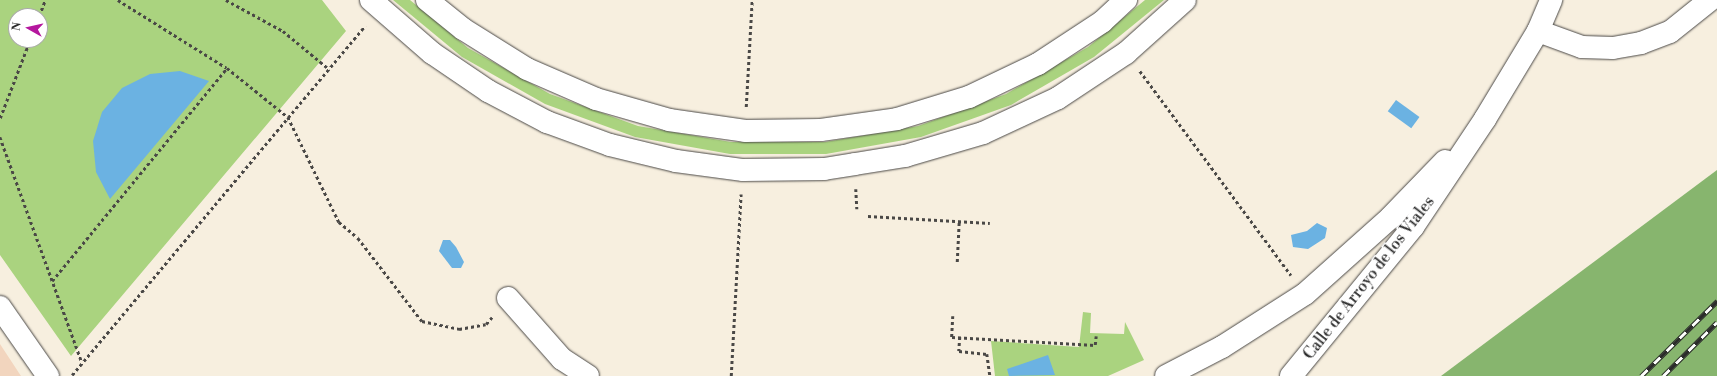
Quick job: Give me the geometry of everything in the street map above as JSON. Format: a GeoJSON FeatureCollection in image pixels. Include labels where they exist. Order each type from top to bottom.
{"type":"FeatureCollection","features":[{"type":"Feature","properties":{"kind":"street"},"geometry":{"type":"LineString","coordinates":[[427,0],[463,29],[527,69],[596,99],[669,120],[745,131],[776,131],[821,130],[897,119],[969,97],[1038,64],[1102,22],[1126,0]]}},
{"type":"Feature","properties":{"kind":"street"},"geometry":{"type":"LineString","coordinates":[[376,4],[463,74],[547,122],[610,145],[676,162],[743,170],[847,166],[905,156],[976,135],[1058,98],[1126,53],[1185,0]]}},
{"type":"Feature","properties":{"kind":"street","name":"Calle de Arroyo de los Viales"},"geometry":{"type":"LineString","coordinates":[[1291,376],[1413,227],[1485,119],[1538,31],[1551,0]]}},
{"type":"Feature","properties":{"kind":"street"},"geometry":{"type":"LineString","coordinates":[[1538,31],[1582,47],[1627,46],[1670,32],[1710,0]]}},
{"type":"Feature","properties":{"kind":"street","name":"Calle de Arroyo de los Viales"},"geometry":{"type":"LineString","coordinates":[[1166,376],[1222,347],[1305,294],[1391,217],[1485,119]]}},
{"type":"Feature","properties":{"kind":"street"},"geometry":{"type":"LineString","coordinates":[[508,298],[562,359],[588,376]]}},
{"type":"Feature","properties":{"kind":"street"},"geometry":{"type":"LineString","coordinates":[[0,307],[48,376]]}},
{"type":"Feature","properties":{"kind":"path"},"geometry":{"type":"LineString","coordinates":[[118,0],[227,68],[288,117],[339,222],[358,238],[422,321],[459,329],[486,324],[508,298]]}},
{"type":"Feature","properties":{"kind":"path"},"geometry":{"type":"LineString","coordinates":[[226,0],[283,31],[329,69]]}},
{"type":"Feature","properties":{"kind":"path"},"geometry":{"type":"LineString","coordinates":[[71,376],[329,69],[376,4]]}},
{"type":"Feature","properties":{"kind":"path"},"geometry":{"type":"LineString","coordinates":[[0,118],[27,48]]}},
{"type":"Feature","properties":{"kind":"path"},"geometry":{"type":"LineString","coordinates":[[1126,53],[1305,294]]}},
{"type":"Feature","properties":{"kind":"path"},"geometry":{"type":"LineString","coordinates":[[52,281],[227,68]]}},
{"type":"Feature","properties":{"kind":"path"},"geometry":{"type":"LineString","coordinates":[[0,137],[82,363]]}},
{"type":"Feature","properties":{"kind":"path"},"geometry":{"type":"LineString","coordinates":[[868,216],[990,223]]}},
{"type":"Feature","properties":{"kind":"path"},"geometry":{"type":"LineString","coordinates":[[957,262],[959,221]]}},
{"type":"Feature","properties":{"kind":"path"},"geometry":{"type":"LineString","coordinates":[[953,316],[952,337],[1095,345],[1096,336]]}},
{"type":"Feature","properties":{"kind":"path"},"geometry":{"type":"LineString","coordinates":[[960,338],[959,350],[987,354],[990,376]]}},
{"type":"Feature","properties":{"kind":"shaded area"},"geometry":{"type":"Polygon","coordinates":[[[0,344],[19,373],[21,376],[0,376],[0,344]]]}},
{"type":"Feature","properties":{"kind":"green space"},"geometry":{"type":"Polygon","coordinates":[[[0,0],[322,0],[346,31],[71,356],[0,255],[0,0]]]}},
{"type":"Feature","properties":{"kind":"green space"},"geometry":{"type":"Polygon","coordinates":[[[393,0],[410,0],[468,48],[550,94],[638,126],[731,142],[825,142],[918,126],[1006,94],[1088,47],[1145,0],[1164,0],[1094,57],[1011,105],[921,137],[826,154],[730,154],[635,137],[545,104],[462,57],[393,0]]]}},
{"type":"Feature","properties":{"kind":"green space"},"geometry":{"type":"Polygon","coordinates":[[[1717,170],[1717,376],[1441,376],[1717,170]]]}},
{"type":"Feature","properties":{"kind":"green space"},"geometry":{"type":"Polygon","coordinates":[[[1083,312],[1091,313],[1090,333],[1124,334],[1125,322],[1144,360],[1108,376],[995,376],[991,341],[1079,347],[1083,312]]]}},
{"type":"Feature","properties":{"kind":"water"},"geometry":{"type":"Polygon","coordinates":[[[180,71],[209,81],[110,199],[96,172],[93,141],[102,112],[122,88],[150,74],[180,71]]]}},
{"type":"Feature","properties":{"kind":"water"},"geometry":{"type":"Polygon","coordinates":[[[1396,100],[1419,117],[1411,128],[1388,111],[1396,100]]]}},
{"type":"Feature","properties":{"kind":"water"},"geometry":{"type":"Polygon","coordinates":[[[1317,223],[1327,228],[1325,238],[1308,249],[1293,247],[1291,235],[1307,231],[1317,223]]]}},
{"type":"Feature","properties":{"kind":"water"},"geometry":{"type":"Polygon","coordinates":[[[443,240],[450,240],[456,247],[464,262],[461,268],[452,268],[439,251],[443,240]]]}},
{"type":"Feature","properties":{"kind":"water"},"geometry":{"type":"Polygon","coordinates":[[[1048,355],[1055,375],[1009,376],[1007,369],[1048,355]]]}},
{"type":"Feature","properties":{"kind":"railway"},"geometry":{"type":"LineString","coordinates":[[1641,376],[1717,301]]}},
{"type":"Feature","properties":{"kind":"railway"},"geometry":{"type":"LineString","coordinates":[[1663,376],[1717,322]]}}]}
